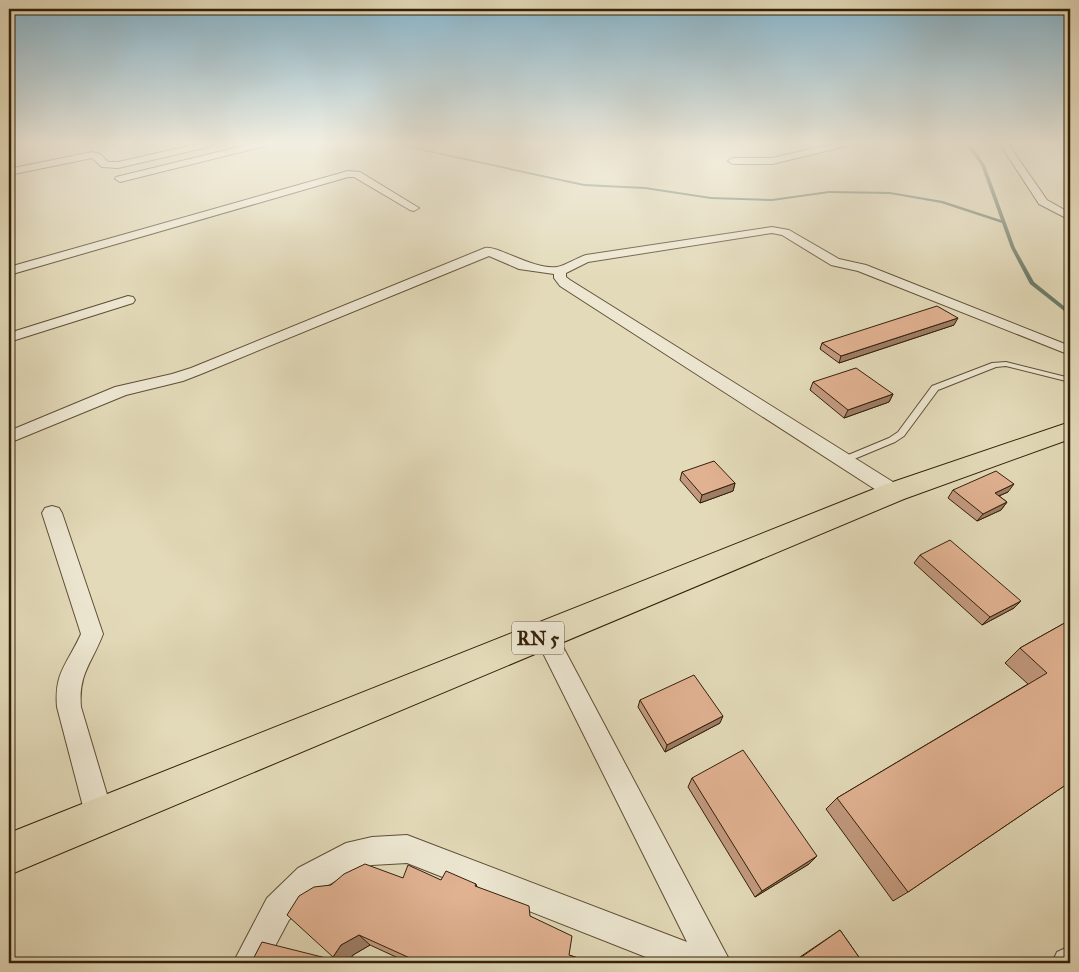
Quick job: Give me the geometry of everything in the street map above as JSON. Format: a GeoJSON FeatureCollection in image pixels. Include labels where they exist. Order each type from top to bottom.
{"type":"FeatureCollection","features":[{"type":"Feature","properties":{"kind":"main road","name":"RN 5"},"geometry":{"type":"LineString","coordinates":[[9,854],[894,492],[1070,430]]}},
{"type":"Feature","properties":{"kind":"street"},"geometry":{"type":"LineString","coordinates":[[9,271],[294,189]]}},
{"type":"Feature","properties":{"kind":"street"},"geometry":{"type":"LineString","coordinates":[[382,189],[414,208]]}},
{"type":"Feature","properties":{"kind":"street"},"geometry":{"type":"LineString","coordinates":[[1035,189],[1043,202],[1070,216]]}},
{"type":"Feature","properties":{"kind":"street"},"geometry":{"type":"LineString","coordinates":[[9,437],[121,391],[177,378],[196,371],[489,251],[523,267],[560,271],[586,259],[772,230],[785,232],[835,262],[862,268],[1070,351]]}},
{"type":"Feature","properties":{"kind":"street"},"geometry":{"type":"LineString","coordinates":[[560,271],[560,278],[566,283],[894,492]]}},
{"type":"Feature","properties":{"kind":"street"},"geometry":{"type":"LineString","coordinates":[[9,338],[128,300]]}},
{"type":"Feature","properties":{"kind":"street"},"geometry":{"type":"LineString","coordinates":[[52,513],[92,634],[88,646],[70,674],[66,691],[100,818]]}},
{"type":"Feature","properties":{"kind":"street"},"geometry":{"type":"LineString","coordinates":[[545,635],[715,963]]}},
{"type":"Feature","properties":{"kind":"street"},"geometry":{"type":"LineString","coordinates":[[249,963],[278,909],[309,879],[346,858],[372,851],[407,849],[701,963]]}},
{"type":"Feature","properties":{"kind":"lane"},"geometry":{"type":"LineString","coordinates":[[844,460],[892,440],[901,434],[932,395],[934,388],[995,365],[1006,364],[1070,380]]}},
{"type":"Feature","properties":{"kind":"building"},"geometry":{"type":"Polygon","coordinates":[[[937,306],[958,318],[841,356],[822,343],[937,306]]]}},
{"type":"Feature","properties":{"kind":"building"},"geometry":{"type":"Polygon","coordinates":[[[856,368],[893,394],[848,410],[813,382],[856,368]]]}},
{"type":"Feature","properties":{"kind":"building"},"geometry":{"type":"Polygon","coordinates":[[[714,461],[735,483],[702,495],[682,472],[714,461]]]}},
{"type":"Feature","properties":{"kind":"building"},"geometry":{"type":"Polygon","coordinates":[[[996,471],[1014,484],[995,493],[1007,502],[983,514],[953,490],[996,471]]]}},
{"type":"Feature","properties":{"kind":"building"},"geometry":{"type":"Polygon","coordinates":[[[950,540],[1021,601],[990,617],[920,555],[950,540]]]}},
{"type":"Feature","properties":{"kind":"building"},"geometry":{"type":"Polygon","coordinates":[[[1070,620],[1070,782],[908,892],[837,798],[1047,673],[1020,648],[1070,620]]]}},
{"type":"Feature","properties":{"kind":"building"},"geometry":{"type":"Polygon","coordinates":[[[694,675],[723,716],[667,745],[640,700],[694,675]]]}},
{"type":"Feature","properties":{"kind":"building"},"geometry":{"type":"Polygon","coordinates":[[[743,750],[817,856],[762,891],[692,778],[743,750]]]}},
{"type":"Feature","properties":{"kind":"building"},"geometry":{"type":"Polygon","coordinates":[[[365,864],[403,878],[408,865],[441,880],[446,871],[476,884],[475,886],[529,906],[530,916],[572,936],[569,955],[592,963],[421,963],[359,935],[341,945],[333,957],[287,915],[299,896],[314,887],[331,885],[344,874],[365,864]]]}},
{"type":"Feature","properties":{"kind":"building"},"geometry":{"type":"Polygon","coordinates":[[[840,930],[863,963],[803,963],[800,958],[840,930]]]}},
{"type":"Feature","properties":{"kind":"building"},"geometry":{"type":"Polygon","coordinates":[[[262,942],[330,959],[328,963],[251,963],[262,942]]]}},
{"type":"Feature","properties":{"kind":"waterway"},"geometry":{"type":"LineString","coordinates":[[654,189],[711,198],[772,200],[829,192],[890,193],[942,202],[1004,222]]}},
{"type":"Feature","properties":{"kind":"waterway"},"geometry":{"type":"LineString","coordinates":[[992,189],[1004,222]]}},
{"type":"Feature","properties":{"kind":"waterway"},"geometry":{"type":"LineString","coordinates":[[1004,222],[1013,248],[1032,283],[1070,313]]}}]}
